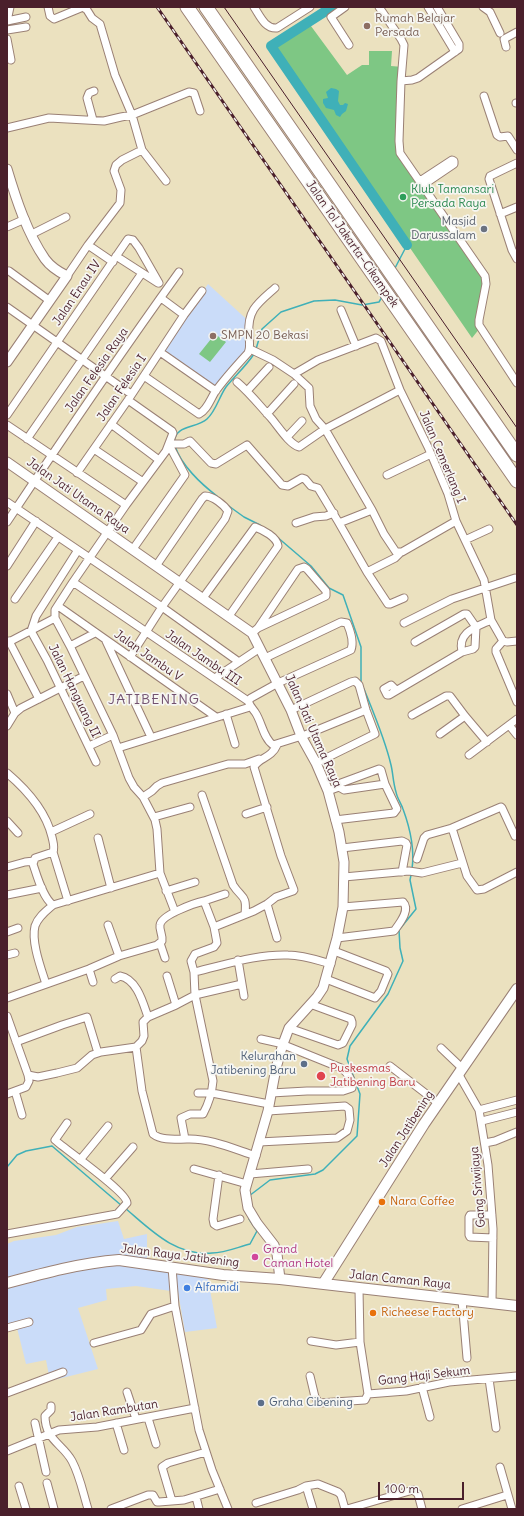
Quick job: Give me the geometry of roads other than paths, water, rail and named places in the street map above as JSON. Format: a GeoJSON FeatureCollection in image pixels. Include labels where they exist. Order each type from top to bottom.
{"type":"FeatureCollection","features":[{"type":"Feature","properties":{"kind":"highway","name":"Jalan Tol Jakarta–Cikampek"},"geometry":{"type":"LineString","coordinates":[[187,7],[517,481]]}},
{"type":"Feature","properties":{"kind":"highway","name":"Jalan Tol Jakarta–Cikampek"},"geometry":{"type":"LineString","coordinates":[[206,7],[517,455]]}},
{"type":"Feature","properties":{"kind":"main road","name":"Jalan Jatibening"},"geometry":{"type":"LineString","coordinates":[[323,1284],[438,1103],[461,1072],[517,989]]}},
{"type":"Feature","properties":{"kind":"main road","name":"Jalan Raya Jatibening"},"geometry":{"type":"LineString","coordinates":[[7,1283],[66,1268],[114,1260],[130,1260],[245,1277],[280,1279]]}},
{"type":"Feature","properties":{"kind":"main road","name":"Jalan Caman Raya"},"geometry":{"type":"LineString","coordinates":[[280,1279],[517,1306]]}},
{"type":"Feature","properties":{"kind":"street"},"geometry":{"type":"LineString","coordinates":[[10,7],[7,21],[26,17]]}},
{"type":"Feature","properties":{"kind":"street"},"geometry":{"type":"LineString","coordinates":[[48,7],[50,16],[54,19],[83,7],[92,18],[100,24],[115,75],[132,115],[142,150],[166,181]]}},
{"type":"Feature","properties":{"kind":"street"},"geometry":{"type":"LineString","coordinates":[[254,7],[266,24],[272,28],[277,28],[309,7]]}},
{"type":"Feature","properties":{"kind":"street"},"geometry":{"type":"LineString","coordinates":[[345,7],[331,18],[349,45]]}},
{"type":"Feature","properties":{"kind":"street"},"geometry":{"type":"LineString","coordinates":[[379,7],[403,42],[404,49],[400,81],[400,153],[485,276],[486,284],[479,326],[517,382]]}},
{"type":"Feature","properties":{"kind":"street"},"geometry":{"type":"LineString","coordinates":[[428,7],[455,52]]}},
{"type":"Feature","properties":{"kind":"street"},"geometry":{"type":"LineString","coordinates":[[400,81],[418,78],[459,49],[459,44],[437,7]]}},
{"type":"Feature","properties":{"kind":"street"},"geometry":{"type":"LineString","coordinates":[[483,7],[490,12],[500,33]]}},
{"type":"Feature","properties":{"kind":"street"},"geometry":{"type":"LineString","coordinates":[[7,30],[26,27]]}},
{"type":"Feature","properties":{"kind":"street"},"geometry":{"type":"LineString","coordinates":[[506,47],[504,39],[517,32]]}},
{"type":"Feature","properties":{"kind":"street"},"geometry":{"type":"LineString","coordinates":[[7,39],[12,60]]}},
{"type":"Feature","properties":{"kind":"street"},"geometry":{"type":"LineString","coordinates":[[93,120],[87,98],[89,92],[94,91]]}},
{"type":"Feature","properties":{"kind":"street"},"geometry":{"type":"LineString","coordinates":[[7,128],[49,118],[104,121],[132,115],[189,92],[194,93],[200,111]]}},
{"type":"Feature","properties":{"kind":"street"},"geometry":{"type":"LineString","coordinates":[[484,96],[497,135],[500,137],[508,136],[517,150]]}},
{"type":"Feature","properties":{"kind":"street"},"geometry":{"type":"LineString","coordinates":[[7,362],[88,245],[120,203],[121,190],[114,173],[114,168],[119,162],[142,150]]}},
{"type":"Feature","properties":{"kind":"street"},"geometry":{"type":"LineString","coordinates":[[517,163],[489,178],[513,254],[517,258]]}},
{"type":"Feature","properties":{"kind":"street"},"geometry":{"type":"LineString","coordinates":[[7,169],[25,219],[45,259],[67,276]]}},
{"type":"Feature","properties":{"kind":"street"},"geometry":{"type":"LineString","coordinates":[[500,214],[517,207]]}},
{"type":"Feature","properties":{"kind":"street"},"geometry":{"type":"LineString","coordinates":[[32,234],[66,217]]}},
{"type":"Feature","properties":{"kind":"street"},"geometry":{"type":"LineString","coordinates":[[7,227],[25,219]]}},
{"type":"Feature","properties":{"kind":"street"},"geometry":{"type":"LineString","coordinates":[[159,283],[140,248],[133,240],[128,239],[114,259],[167,288]]}},
{"type":"Feature","properties":{"kind":"street","name":"Jalan Enau IV"},"geometry":{"type":"LineString","coordinates":[[7,415],[114,259],[88,245]]}},
{"type":"Feature","properties":{"kind":"street"},"geometry":{"type":"LineString","coordinates":[[9,271],[50,301]]}},
{"type":"Feature","properties":{"kind":"street","name":"Jalan Felesia Raya"},"geometry":{"type":"LineString","coordinates":[[7,522],[34,480],[179,272]]}},
{"type":"Feature","properties":{"kind":"street"},"geometry":{"type":"LineString","coordinates":[[27,439],[142,273]]}},
{"type":"Feature","properties":{"kind":"street"},"geometry":{"type":"LineString","coordinates":[[274,288],[253,308],[249,318],[248,330],[255,351],[294,374],[308,388],[310,406],[316,420],[325,429],[372,510],[390,545],[396,552],[400,553]]}},
{"type":"Feature","properties":{"kind":"street","name":"Jalan Felesia I"},"geometry":{"type":"LineString","coordinates":[[77,473],[184,315],[202,291]]}},
{"type":"Feature","properties":{"kind":"street"},"geometry":{"type":"LineString","coordinates":[[161,298],[184,315]]}},
{"type":"Feature","properties":{"kind":"street"},"geometry":{"type":"LineString","coordinates":[[8,308],[106,376],[129,397],[172,431],[172,443],[185,476],[133,549]]}},
{"type":"Feature","properties":{"kind":"street"},"geometry":{"type":"LineString","coordinates":[[294,374],[318,360],[356,346],[341,310]]}},
{"type":"Feature","properties":{"kind":"street","name":"Jalan Cemerlang I"},"geometry":{"type":"LineString","coordinates":[[356,346],[376,338],[380,341],[400,390],[420,428],[448,494],[456,521],[484,580],[490,620],[503,641]]}},
{"type":"Feature","properties":{"kind":"street"},"geometry":{"type":"LineString","coordinates":[[144,376],[199,414],[210,403],[216,391],[255,351]]}},
{"type":"Feature","properties":{"kind":"street"},"geometry":{"type":"LineString","coordinates":[[160,352],[216,391]]}},
{"type":"Feature","properties":{"kind":"street"},"geometry":{"type":"LineString","coordinates":[[247,391],[269,367]]}},
{"type":"Feature","properties":{"kind":"street"},"geometry":{"type":"LineString","coordinates":[[236,382],[247,391],[287,437],[299,447],[325,429],[400,390]]}},
{"type":"Feature","properties":{"kind":"street"},"geometry":{"type":"LineString","coordinates":[[267,414],[294,384]]}},
{"type":"Feature","properties":{"kind":"street"},"geometry":{"type":"LineString","coordinates":[[287,437],[302,421]]}},
{"type":"Feature","properties":{"kind":"street"},"geometry":{"type":"LineString","coordinates":[[111,424],[159,460]]}},
{"type":"Feature","properties":{"kind":"street"},"geometry":{"type":"LineString","coordinates":[[7,425],[126,505]]}},
{"type":"Feature","properties":{"kind":"street"},"geometry":{"type":"LineString","coordinates":[[172,443],[184,444],[190,441],[212,463],[216,464],[247,445],[282,485],[288,486],[302,478],[305,479],[312,486],[318,488],[334,513],[367,572],[388,604],[404,598]]}},
{"type":"Feature","properties":{"kind":"street"},"geometry":{"type":"LineString","coordinates":[[172,443],[72,582],[55,610],[55,618],[113,735],[129,778],[134,787],[143,797],[154,817],[157,829],[160,874],[175,912]]}},
{"type":"Feature","properties":{"kind":"street"},"geometry":{"type":"LineString","coordinates":[[94,449],[143,482]]}},
{"type":"Feature","properties":{"kind":"street"},"geometry":{"type":"LineString","coordinates":[[387,475],[431,454]]}},
{"type":"Feature","properties":{"kind":"street","name":"Jalan Jati Utama Raya"},"geometry":{"type":"LineString","coordinates":[[7,462],[229,616],[255,630],[260,648],[291,710],[301,736],[316,763],[328,791],[342,848],[344,877],[343,907],[337,938],[331,964],[323,988],[289,1028],[283,1044],[271,1093],[269,1108],[246,1187],[248,1208],[257,1223],[274,1245],[277,1254],[280,1279]]}},
{"type":"Feature","properties":{"kind":"street"},"geometry":{"type":"LineString","coordinates":[[130,658],[162,607],[227,514],[226,508],[209,496],[205,496],[156,566]]}},
{"type":"Feature","properties":{"kind":"street"},"geometry":{"type":"LineString","coordinates":[[7,502],[162,607],[239,662]]}},
{"type":"Feature","properties":{"kind":"street"},"geometry":{"type":"LineString","coordinates":[[339,523],[372,510]]}},
{"type":"Feature","properties":{"kind":"street"},"geometry":{"type":"LineString","coordinates":[[296,523],[314,517],[326,516],[334,513]]}},
{"type":"Feature","properties":{"kind":"street"},"geometry":{"type":"LineString","coordinates":[[367,572],[395,558],[400,553],[456,521]]}},
{"type":"Feature","properties":{"kind":"street"},"geometry":{"type":"LineString","coordinates":[[7,566],[36,522]]}},
{"type":"Feature","properties":{"kind":"street"},"geometry":{"type":"LineString","coordinates":[[203,598],[256,527],[274,538],[278,542],[278,546],[229,616]]}},
{"type":"Feature","properties":{"kind":"street"},"geometry":{"type":"LineString","coordinates":[[465,540],[489,528]]}},
{"type":"Feature","properties":{"kind":"street"},"geometry":{"type":"LineString","coordinates":[[15,599],[58,537]]}},
{"type":"Feature","properties":{"kind":"street"},"geometry":{"type":"LineString","coordinates":[[31,631],[36,616],[78,550]]}},
{"type":"Feature","properties":{"kind":"street"},"geometry":{"type":"LineString","coordinates":[[304,567],[307,569],[326,591],[326,596],[255,630],[298,569],[304,567]]}},
{"type":"Feature","properties":{"kind":"street"},"geometry":{"type":"LineString","coordinates":[[404,623],[452,599],[515,578]]}},
{"type":"Feature","properties":{"kind":"street","name":"Jalan Jambu III"},"geometry":{"type":"LineString","coordinates":[[72,582],[214,678],[249,704]]}},
{"type":"Feature","properties":{"kind":"street","name":"Jalan Jambu V"},"geometry":{"type":"LineString","coordinates":[[58,606],[216,717]]}},
{"type":"Feature","properties":{"kind":"street"},"geometry":{"type":"LineString","coordinates":[[396,690],[462,652],[473,649],[475,647],[476,627],[468,615],[465,614],[415,642]]}},
{"type":"Feature","properties":{"kind":"street"},"geometry":{"type":"LineString","coordinates":[[39,699],[8,642],[55,618]]}},
{"type":"Feature","properties":{"kind":"street"},"geometry":{"type":"LineString","coordinates":[[462,652],[460,648],[467,631],[490,620]]}},
{"type":"Feature","properties":{"kind":"street"},"geometry":{"type":"LineString","coordinates":[[118,748],[226,714],[249,704],[251,698],[278,683],[351,650],[352,642],[347,623],[341,622],[265,658]]}},
{"type":"Feature","properties":{"kind":"street","name":"Jalan Hanguang II"},"geometry":{"type":"LineString","coordinates":[[31,631],[61,688],[96,762]]}},
{"type":"Feature","properties":{"kind":"street"},"geometry":{"type":"LineString","coordinates":[[70,646],[95,633]]}},
{"type":"Feature","properties":{"kind":"street"},"geometry":{"type":"LineString","coordinates":[[105,639],[151,737]]}},
{"type":"Feature","properties":{"kind":"street"},"geometry":{"type":"LineString","coordinates":[[517,640],[507,642],[503,641],[496,649],[517,702]]}},
{"type":"Feature","properties":{"kind":"street"},"geometry":{"type":"LineString","coordinates":[[214,678],[260,648]]}},
{"type":"Feature","properties":{"kind":"street"},"geometry":{"type":"LineString","coordinates":[[7,726],[15,713],[21,708],[84,676]]}},
{"type":"Feature","properties":{"kind":"street"},"geometry":{"type":"LineString","coordinates":[[291,710],[355,681],[359,685],[375,734],[316,763]]}},
{"type":"Feature","properties":{"kind":"street"},"geometry":{"type":"LineString","coordinates":[[7,694],[15,713]]}},
{"type":"Feature","properties":{"kind":"street"},"geometry":{"type":"LineString","coordinates":[[412,714],[446,696],[450,696],[487,742]]}},
{"type":"Feature","properties":{"kind":"street"},"geometry":{"type":"LineString","coordinates":[[249,704],[255,711],[270,743],[274,745],[366,710]]}},
{"type":"Feature","properties":{"kind":"street"},"geometry":{"type":"LineString","coordinates":[[226,714],[235,744]]}},
{"type":"Feature","properties":{"kind":"street"},"geometry":{"type":"LineString","coordinates":[[440,734],[465,716]]}},
{"type":"Feature","properties":{"kind":"street"},"geometry":{"type":"LineString","coordinates":[[469,755],[517,719]]}},
{"type":"Feature","properties":{"kind":"street"},"geometry":{"type":"LineString","coordinates":[[509,725],[517,735]]}},
{"type":"Feature","properties":{"kind":"street"},"geometry":{"type":"LineString","coordinates":[[89,746],[113,735]]}},
{"type":"Feature","properties":{"kind":"street"},"geometry":{"type":"LineString","coordinates":[[214,927],[267,904],[276,897],[294,890],[281,856],[254,767],[261,760],[273,753],[277,745]]}},
{"type":"Feature","properties":{"kind":"street"},"geometry":{"type":"LineString","coordinates":[[143,797],[162,783],[228,764],[245,764],[257,759],[261,760]]}},
{"type":"Feature","properties":{"kind":"street"},"geometry":{"type":"LineString","coordinates":[[328,791],[339,787],[341,783],[379,768],[397,809],[394,813],[335,820]]}},
{"type":"Feature","properties":{"kind":"street"},"geometry":{"type":"LineString","coordinates":[[7,773],[29,794],[46,819],[54,846],[53,852],[68,901]]}},
{"type":"Feature","properties":{"kind":"street"},"geometry":{"type":"LineString","coordinates":[[339,787],[344,790],[385,784]]}},
{"type":"Feature","properties":{"kind":"street"},"geometry":{"type":"LineString","coordinates":[[202,795],[234,885],[244,896],[245,914]]}},
{"type":"Feature","properties":{"kind":"street"},"geometry":{"type":"LineString","coordinates":[[246,814],[267,806]]}},
{"type":"Feature","properties":{"kind":"street"},"geometry":{"type":"LineString","coordinates":[[154,817],[190,807]]}},
{"type":"Feature","properties":{"kind":"street"},"geometry":{"type":"LineString","coordinates":[[417,859],[424,838],[432,833],[452,828],[501,807],[516,837]]}},
{"type":"Feature","properties":{"kind":"street"},"geometry":{"type":"LineString","coordinates":[[51,832],[90,814]]}},
{"type":"Feature","properties":{"kind":"street"},"geometry":{"type":"LineString","coordinates":[[7,821],[18,833]]}},
{"type":"Feature","properties":{"kind":"street"},"geometry":{"type":"LineString","coordinates":[[452,828],[467,876],[477,890],[484,889],[517,872]]}},
{"type":"Feature","properties":{"kind":"street"},"geometry":{"type":"LineString","coordinates":[[98,838],[111,888]]}},
{"type":"Feature","properties":{"kind":"street"},"geometry":{"type":"LineString","coordinates":[[342,848],[402,841],[406,843],[407,846],[409,872]]}},
{"type":"Feature","properties":{"kind":"street"},"geometry":{"type":"LineString","coordinates":[[7,867],[35,860],[53,852]]}},
{"type":"Feature","properties":{"kind":"street"},"geometry":{"type":"LineString","coordinates":[[35,860],[33,864],[36,875],[48,901],[53,905]]}},
{"type":"Feature","properties":{"kind":"street"},"geometry":{"type":"LineString","coordinates":[[344,877],[409,872],[422,873],[462,863]]}},
{"type":"Feature","properties":{"kind":"street"},"geometry":{"type":"LineString","coordinates":[[46,984],[37,953],[34,934],[35,925],[38,920],[53,905],[160,874]]}},
{"type":"Feature","properties":{"kind":"street"},"geometry":{"type":"LineString","coordinates":[[166,891],[195,882]]}},
{"type":"Feature","properties":{"kind":"street"},"geometry":{"type":"LineString","coordinates":[[7,895],[42,888]]}},
{"type":"Feature","properties":{"kind":"street"},"geometry":{"type":"LineString","coordinates":[[7,998],[89,969],[119,956],[160,943],[163,938],[160,923],[166,917],[175,912],[225,894]]}},
{"type":"Feature","properties":{"kind":"street"},"geometry":{"type":"LineString","coordinates":[[185,1138],[181,1118],[190,1114],[202,1114],[209,1104],[212,1093],[212,1072],[195,995],[194,972],[191,961],[195,954],[214,947],[217,943],[214,927],[204,901]]}},
{"type":"Feature","properties":{"kind":"street"},"geometry":{"type":"LineString","coordinates":[[337,938],[391,932],[395,930],[405,914],[406,908],[404,903],[343,907]]}},
{"type":"Feature","properties":{"kind":"street"},"geometry":{"type":"LineString","coordinates":[[267,904],[277,938]]}},
{"type":"Feature","properties":{"kind":"street"},"geometry":{"type":"LineString","coordinates":[[108,925],[119,956]]}},
{"type":"Feature","properties":{"kind":"street"},"geometry":{"type":"LineString","coordinates":[[7,932],[18,928]]}},
{"type":"Feature","properties":{"kind":"street"},"geometry":{"type":"LineString","coordinates":[[160,943],[165,958]]}},
{"type":"Feature","properties":{"kind":"street"},"geometry":{"type":"LineString","coordinates":[[326,979],[373,998],[377,997],[381,991],[388,974],[386,971],[334,950]]}},
{"type":"Feature","properties":{"kind":"street"},"geometry":{"type":"LineString","coordinates":[[7,955],[15,953]]}},
{"type":"Feature","properties":{"kind":"street"},"geometry":{"type":"LineString","coordinates":[[194,972],[238,960],[287,954],[331,964]]}},
{"type":"Feature","properties":{"kind":"street"},"geometry":{"type":"LineString","coordinates":[[238,960],[244,996]]}},
{"type":"Feature","properties":{"kind":"street"},"geometry":{"type":"LineString","coordinates":[[89,969],[93,982]]}},
{"type":"Feature","properties":{"kind":"street"},"geometry":{"type":"LineString","coordinates":[[115,979],[120,976],[129,981],[140,998],[148,1017]]}},
{"type":"Feature","properties":{"kind":"street"},"geometry":{"type":"LineString","coordinates":[[167,976],[176,1005]]}},
{"type":"Feature","properties":{"kind":"street"},"geometry":{"type":"LineString","coordinates":[[28,1074],[38,1077],[77,1068],[98,1053],[136,1047],[142,1041],[144,1036],[143,1022],[148,1017],[195,995],[242,984]]}},
{"type":"Feature","properties":{"kind":"street"},"geometry":{"type":"LineString","coordinates":[[289,1028],[338,1045],[343,1043],[352,1025],[351,1019],[310,1004]]}},
{"type":"Feature","properties":{"kind":"street"},"geometry":{"type":"LineString","coordinates":[[7,1016],[12,1038],[28,1074],[29,1081],[26,1087],[7,1094]]}},
{"type":"Feature","properties":{"kind":"street"},"geometry":{"type":"LineString","coordinates":[[12,1038],[87,1017],[98,1053]]}},
{"type":"Feature","properties":{"kind":"street"},"geometry":{"type":"LineString","coordinates":[[261,1039],[283,1044],[341,1068],[350,1077],[352,1085],[352,1088],[343,1091],[271,1093]]}},
{"type":"Feature","properties":{"kind":"street"},"geometry":{"type":"LineString","coordinates":[[136,1047],[142,1091],[154,1134],[157,1137],[201,1139],[256,1156]]}},
{"type":"Feature","properties":{"kind":"street","name":"Gang Sriwijaya"},"geometry":{"type":"LineString","coordinates":[[441,1048],[461,1072],[479,1110],[482,1121],[491,1185],[493,1238],[492,1304]]}},
{"type":"Feature","properties":{"kind":"street"},"geometry":{"type":"LineString","coordinates":[[390,1066],[438,1103]]}},
{"type":"Feature","properties":{"kind":"street"},"geometry":{"type":"LineString","coordinates":[[15,1091],[22,1115]]}},
{"type":"Feature","properties":{"kind":"street"},"geometry":{"type":"LineString","coordinates":[[198,1093],[212,1093],[269,1108],[345,1106],[350,1109],[347,1131],[337,1138],[259,1142]]}},
{"type":"Feature","properties":{"kind":"street"},"geometry":{"type":"LineString","coordinates":[[479,1110],[517,1100]]}},
{"type":"Feature","properties":{"kind":"street"},"geometry":{"type":"LineString","coordinates":[[482,1121],[517,1112]]}},
{"type":"Feature","properties":{"kind":"street"},"geometry":{"type":"LineString","coordinates":[[7,1234],[117,1214],[127,1203],[126,1198],[105,1179],[55,1140],[67,1123]]}},
{"type":"Feature","properties":{"kind":"street"},"geometry":{"type":"LineString","coordinates":[[80,1160],[108,1126]]}},
{"type":"Feature","properties":{"kind":"street"},"geometry":{"type":"LineString","coordinates":[[485,1142],[495,1141],[517,1132]]}},
{"type":"Feature","properties":{"kind":"street"},"geometry":{"type":"LineString","coordinates":[[105,1179],[133,1147]]}},
{"type":"Feature","properties":{"kind":"street"},"geometry":{"type":"LineString","coordinates":[[194,1169],[219,1175],[246,1187]]}},
{"type":"Feature","properties":{"kind":"street"},"geometry":{"type":"LineString","coordinates":[[250,1174],[308,1169]]}},
{"type":"Feature","properties":{"kind":"street"},"geometry":{"type":"LineString","coordinates":[[219,1175],[213,1219],[214,1224],[217,1226],[240,1219]]}},
{"type":"Feature","properties":{"kind":"street"},"geometry":{"type":"LineString","coordinates":[[492,1215],[470,1215],[469,1235],[470,1237],[493,1238]]}},
{"type":"Feature","properties":{"kind":"street"},"geometry":{"type":"LineString","coordinates":[[172,1267],[175,1306],[195,1408],[206,1452],[228,1509]]}},
{"type":"Feature","properties":{"kind":"street","name":"Gang Haji Sekum"},"geometry":{"type":"LineString","coordinates":[[359,1289],[360,1342],[368,1394],[406,1391],[449,1382],[517,1376]]}},
{"type":"Feature","properties":{"kind":"street"},"geometry":{"type":"LineString","coordinates":[[462,1300],[467,1358]]}},
{"type":"Feature","properties":{"kind":"street"},"geometry":{"type":"LineString","coordinates":[[94,1343],[141,1330],[151,1314],[175,1306]]}},
{"type":"Feature","properties":{"kind":"street"},"geometry":{"type":"LineString","coordinates":[[7,1328],[28,1322]]}},
{"type":"Feature","properties":{"kind":"street"},"geometry":{"type":"LineString","coordinates":[[311,1341],[336,1345],[360,1342]]}},
{"type":"Feature","properties":{"kind":"street"},"geometry":{"type":"LineString","coordinates":[[7,1393],[63,1372]]}},
{"type":"Feature","properties":{"kind":"street"},"geometry":{"type":"LineString","coordinates":[[310,1376],[315,1397],[320,1403],[365,1400],[368,1394]]}},
{"type":"Feature","properties":{"kind":"street"},"geometry":{"type":"LineString","coordinates":[[489,1379],[496,1428]]}},
{"type":"Feature","properties":{"kind":"street"},"geometry":{"type":"LineString","coordinates":[[422,1387],[430,1416]]}},
{"type":"Feature","properties":{"kind":"street"},"geometry":{"type":"LineString","coordinates":[[127,1392],[136,1419]]}},
{"type":"Feature","properties":{"kind":"street"},"geometry":{"type":"LineString","coordinates":[[51,1406],[51,1410],[45,1416],[49,1434],[71,1459],[81,1482],[88,1509]]}},
{"type":"Feature","properties":{"kind":"street","name":"Jalan Rambutan"},"geometry":{"type":"LineString","coordinates":[[7,1451],[59,1430],[97,1427],[195,1408]]}},
{"type":"Feature","properties":{"kind":"street"},"geometry":{"type":"LineString","coordinates":[[148,1418],[156,1444]]}},
{"type":"Feature","properties":{"kind":"street"},"geometry":{"type":"LineString","coordinates":[[35,1423],[46,1472]]}},
{"type":"Feature","properties":{"kind":"street"},"geometry":{"type":"LineString","coordinates":[[116,1423],[124,1450]]}},
{"type":"Feature","properties":{"kind":"street"},"geometry":{"type":"LineString","coordinates":[[172,1501],[162,1467],[168,1463],[206,1452]]}},
{"type":"Feature","properties":{"kind":"street"},"geometry":{"type":"LineString","coordinates":[[500,1467],[512,1509]]}},
{"type":"Feature","properties":{"kind":"street"},"geometry":{"type":"LineString","coordinates":[[47,1483],[54,1509]]}},
{"type":"Feature","properties":{"kind":"street"},"geometry":{"type":"LineString","coordinates":[[256,1503],[298,1490],[306,1486],[318,1484],[338,1492],[341,1495],[346,1509],[414,1490],[418,1494],[422,1509]]}},
{"type":"Feature","properties":{"kind":"street"},"geometry":{"type":"LineString","coordinates":[[19,1486],[26,1509]]}},
{"type":"Feature","properties":{"kind":"street"},"geometry":{"type":"LineString","coordinates":[[306,1486],[313,1509]]}},
{"type":"Feature","properties":{"kind":"street"},"geometry":{"type":"LineString","coordinates":[[111,1509],[148,1495],[154,1496],[158,1502],[172,1501],[196,1497],[220,1489]]}},
{"type":"Feature","properties":{"kind":"street"},"geometry":{"type":"LineString","coordinates":[[462,1509],[507,1495]]}},
{"type":"Feature","properties":{"kind":"street"},"geometry":{"type":"LineString","coordinates":[[196,1497],[199,1509]]}},
{"type":"Feature","properties":{"kind":"water"},"geometry":{"type":"Polygon","coordinates":[[[331,88],[339,91],[338,101],[340,105],[345,103],[348,104],[346,111],[340,117],[336,115],[334,110],[326,108],[323,103],[323,99],[328,98],[326,92],[331,88]]]}},
{"type":"Feature","properties":{"kind":"waterway"},"geometry":{"type":"LineString","coordinates":[[332,7],[271,46],[407,245]]}},
{"type":"Feature","properties":{"kind":"waterway"},"geometry":{"type":"LineString","coordinates":[[394,270],[407,245]]}},
{"type":"Feature","properties":{"kind":"waterway"},"geometry":{"type":"LineString","coordinates":[[256,349],[262,329],[281,312],[314,301],[335,300],[362,305],[379,302],[382,297]]}},
{"type":"Feature","properties":{"kind":"waterway"},"geometry":{"type":"LineString","coordinates":[[174,442],[178,432],[182,429],[203,422],[210,416],[226,387],[248,363],[254,354]]}},
{"type":"Feature","properties":{"kind":"waterway"},"geometry":{"type":"LineString","coordinates":[[175,446],[182,460],[192,474],[217,496]]}},
{"type":"Feature","properties":{"kind":"waterway"},"geometry":{"type":"LineString","coordinates":[[226,504],[244,517],[260,525]]}},
{"type":"Feature","properties":{"kind":"waterway"},"geometry":{"type":"LineString","coordinates":[[276,536],[311,566],[329,588],[343,595],[361,647],[361,682]]}},
{"type":"Feature","properties":{"kind":"waterway"},"geometry":{"type":"LineString","coordinates":[[364,689],[386,746],[394,785],[408,823],[413,853],[412,869]]}},
{"type":"Feature","properties":{"kind":"waterway"},"geometry":{"type":"LineString","coordinates":[[249,1196],[270,1180],[315,1174],[323,1170],[357,1136],[360,1094],[347,1059],[350,1046],[388,994],[403,961],[400,948],[399,930],[416,909],[410,880],[411,875]]}},
{"type":"Feature","properties":{"kind":"waterway"},"geometry":{"type":"LineString","coordinates":[[7,1167],[17,1155],[26,1151],[52,1146],[122,1206]]}},
{"type":"Feature","properties":{"kind":"waterway"},"geometry":{"type":"LineString","coordinates":[[125,1208],[164,1240],[175,1246],[199,1253],[222,1252],[250,1244],[257,1231],[249,1219]]}},
{"type":"Feature","properties":{"kind":"tram line"},"geometry":{"type":"LineString","coordinates":[[224,7],[517,428]]}},
{"type":"Feature","properties":{"kind":"railway"},"geometry":{"type":"LineString","coordinates":[[157,7],[517,525]]}},
{"type":"Feature","properties":{"kind":"place","name":"Rumah Belajar Persada"},"geometry":{"type":"Point","coordinates":[367,26]}},
{"type":"Feature","properties":{"kind":"place","name":"Klub Tamansari Persada Raya"},"geometry":{"type":"Point","coordinates":[403,197]}},
{"type":"Feature","properties":{"kind":"place","name":"Masjid Darussalam"},"geometry":{"type":"Point","coordinates":[484,229]}},
{"type":"Feature","properties":{"kind":"place","name":"SMPN 20 Bekasi"},"geometry":{"type":"Point","coordinates":[213,336]}},
{"type":"Feature","properties":{"kind":"place","name":"Kelurahan Jatibening Baru"},"geometry":{"type":"Point","coordinates":[304,1064]}},
{"type":"Feature","properties":{"kind":"place","name":"Puskesmas Jatibening Baru"},"geometry":{"type":"Point","coordinates":[321,1076]}},
{"type":"Feature","properties":{"kind":"place","name":"Nara Coffee"},"geometry":{"type":"Point","coordinates":[382,1202]}},
{"type":"Feature","properties":{"kind":"place","name":"Grand Caman Hotel"},"geometry":{"type":"Point","coordinates":[255,1257]}},
{"type":"Feature","properties":{"kind":"place","name":"Alfamidi"},"geometry":{"type":"Point","coordinates":[187,1288]}},
{"type":"Feature","properties":{"kind":"place","name":"Richeese Factory"},"geometry":{"type":"Point","coordinates":[373,1313]}},
{"type":"Feature","properties":{"kind":"place","name":"Graha Cibening"},"geometry":{"type":"Point","coordinates":[261,1403]}},
{"type":"Feature","properties":{"kind":"district","name":"JATIBENING"},"geometry":{"type":"Point","coordinates":[154,700]}}]}
